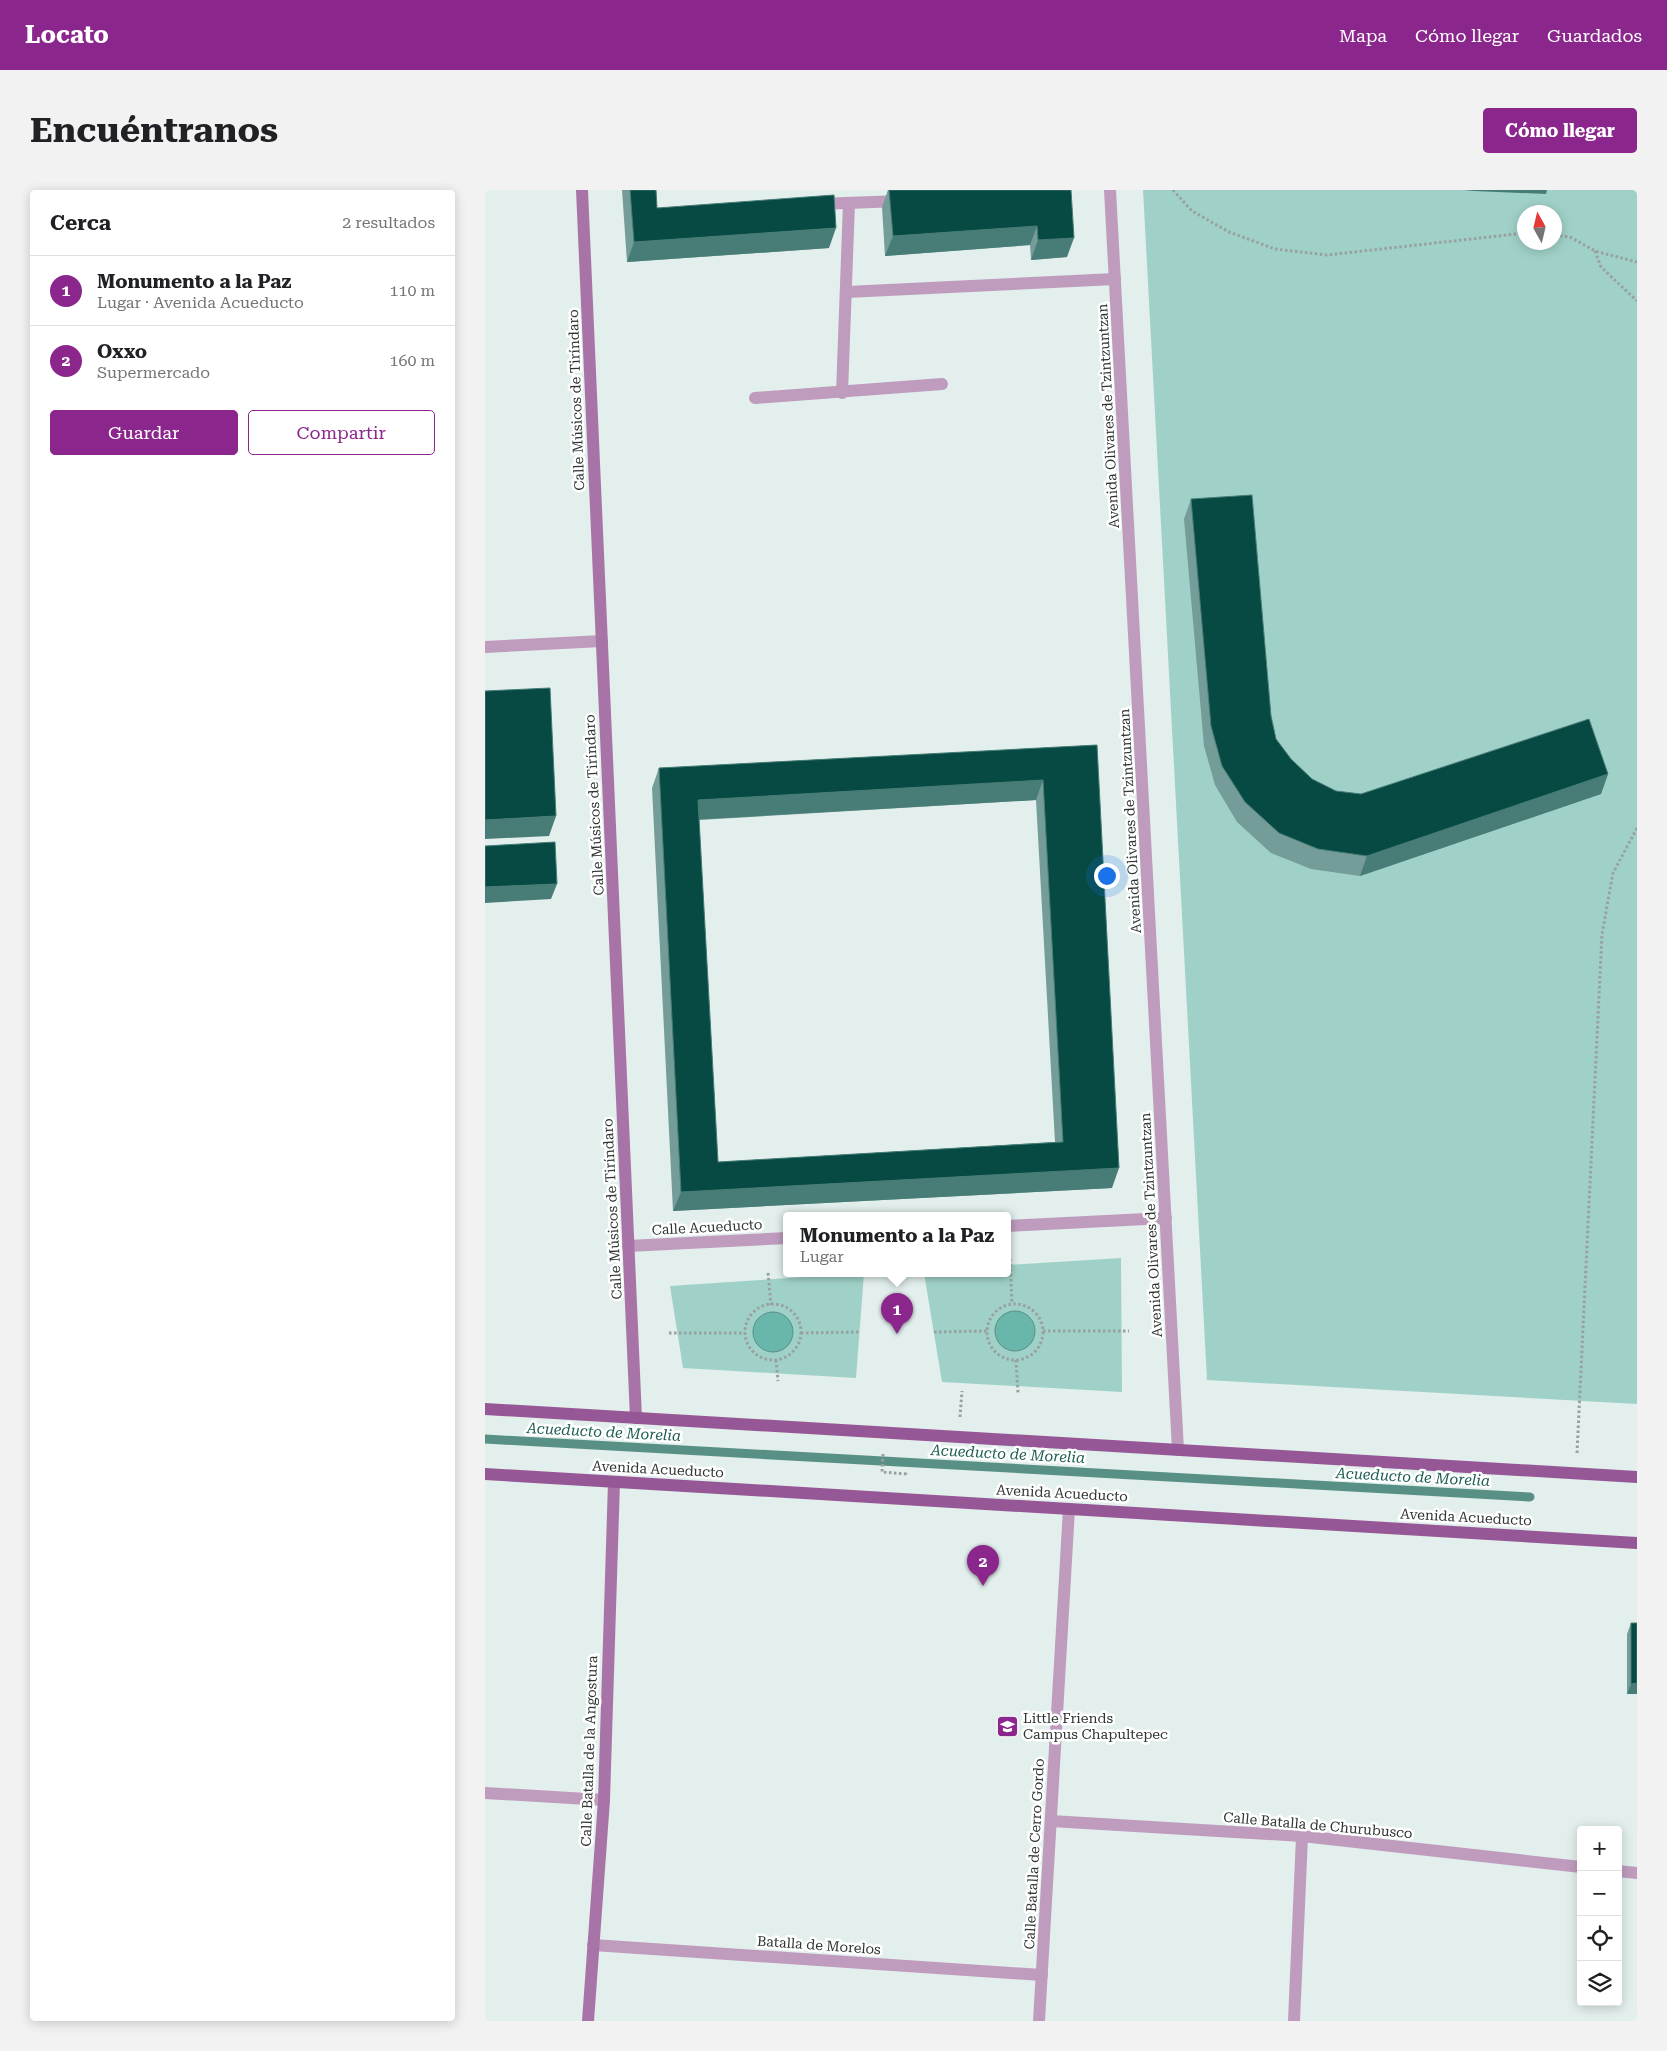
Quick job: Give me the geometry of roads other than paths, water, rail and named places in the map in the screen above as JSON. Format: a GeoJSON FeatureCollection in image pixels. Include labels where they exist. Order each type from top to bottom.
{"type":"FeatureCollection","features":[{"type":"Feature","properties":{"kind":"main road"},"geometry":{"type":"LineString","coordinates":[[485,1409],[1637,1477]]}},
{"type":"Feature","properties":{"kind":"main road","name":"Avenida Acueducto"},"geometry":{"type":"LineString","coordinates":[[485,1474],[1637,1543]]}},
{"type":"Feature","properties":{"kind":"street","name":"Calle Músicos de Tiríndaro"},"geometry":{"type":"LineString","coordinates":[[582,190],[635,1418]]}},
{"type":"Feature","properties":{"kind":"street","name":"Avenida Olivares de Tzintzuntzan"},"geometry":{"type":"LineString","coordinates":[[1111,190],[1179,1450]]}},
{"type":"Feature","properties":{"kind":"street"},"geometry":{"type":"LineString","coordinates":[[802,205],[909,200]]}},
{"type":"Feature","properties":{"kind":"street"},"geometry":{"type":"LineString","coordinates":[[842,393],[849,203]]}},
{"type":"Feature","properties":{"kind":"street"},"geometry":{"type":"LineString","coordinates":[[847,292],[1115,279]]}},
{"type":"Feature","properties":{"kind":"street"},"geometry":{"type":"LineString","coordinates":[[755,398],[842,393],[942,384]]}},
{"type":"Feature","properties":{"kind":"street"},"geometry":{"type":"LineString","coordinates":[[485,647],[602,641]]}},
{"type":"Feature","properties":{"kind":"street"},"geometry":{"type":"LineString","coordinates":[[1011,1226],[1166,1218]]}},
{"type":"Feature","properties":{"kind":"street","name":"Calle Acueducto"},"geometry":{"type":"LineString","coordinates":[[628,1246],[783,1238]]}},
{"type":"Feature","properties":{"kind":"street","name":"Calle Batalla de la Angostura"},"geometry":{"type":"LineString","coordinates":[[588,2021],[604,1800],[614,1482]]}},
{"type":"Feature","properties":{"kind":"street","name":"Calle Batalla de Cerro Gordo"},"geometry":{"type":"LineString","coordinates":[[1039,2021],[1069,1509]]}},
{"type":"Feature","properties":{"kind":"street"},"geometry":{"type":"LineString","coordinates":[[485,1793],[604,1800]]}},
{"type":"Feature","properties":{"kind":"street","name":"Calle Batalla de Churubusco"},"geometry":{"type":"LineString","coordinates":[[1051,1821],[1302,1836],[1577,1867]]}},
{"type":"Feature","properties":{"kind":"street"},"geometry":{"type":"LineString","coordinates":[[1294,2021],[1302,1836]]}},
{"type":"Feature","properties":{"kind":"street"},"geometry":{"type":"LineString","coordinates":[[1622,1871],[1637,1873]]}},
{"type":"Feature","properties":{"kind":"street","name":"Batalla de Morelos"},"geometry":{"type":"LineString","coordinates":[[593,1945],[1042,1975]]}},
{"type":"Feature","properties":{"kind":"waterway","name":"Acueducto de Morelia"},"geometry":{"type":"LineString","coordinates":[[485,1439],[1530,1497]]}},
{"type":"Feature","properties":{"kind":"place","name":"Monumento a la Paz"},"geometry":{"type":"Point","coordinates":[897,1334]}},
{"type":"Feature","properties":{"kind":"place","name":"Oxxo"},"geometry":{"type":"Point","coordinates":[983,1586]}},
{"type":"Feature","properties":{"kind":"place","name":"Little Friends Campus Chapultepec"},"geometry":{"type":"Point","coordinates":[1007,1726]}}]}
